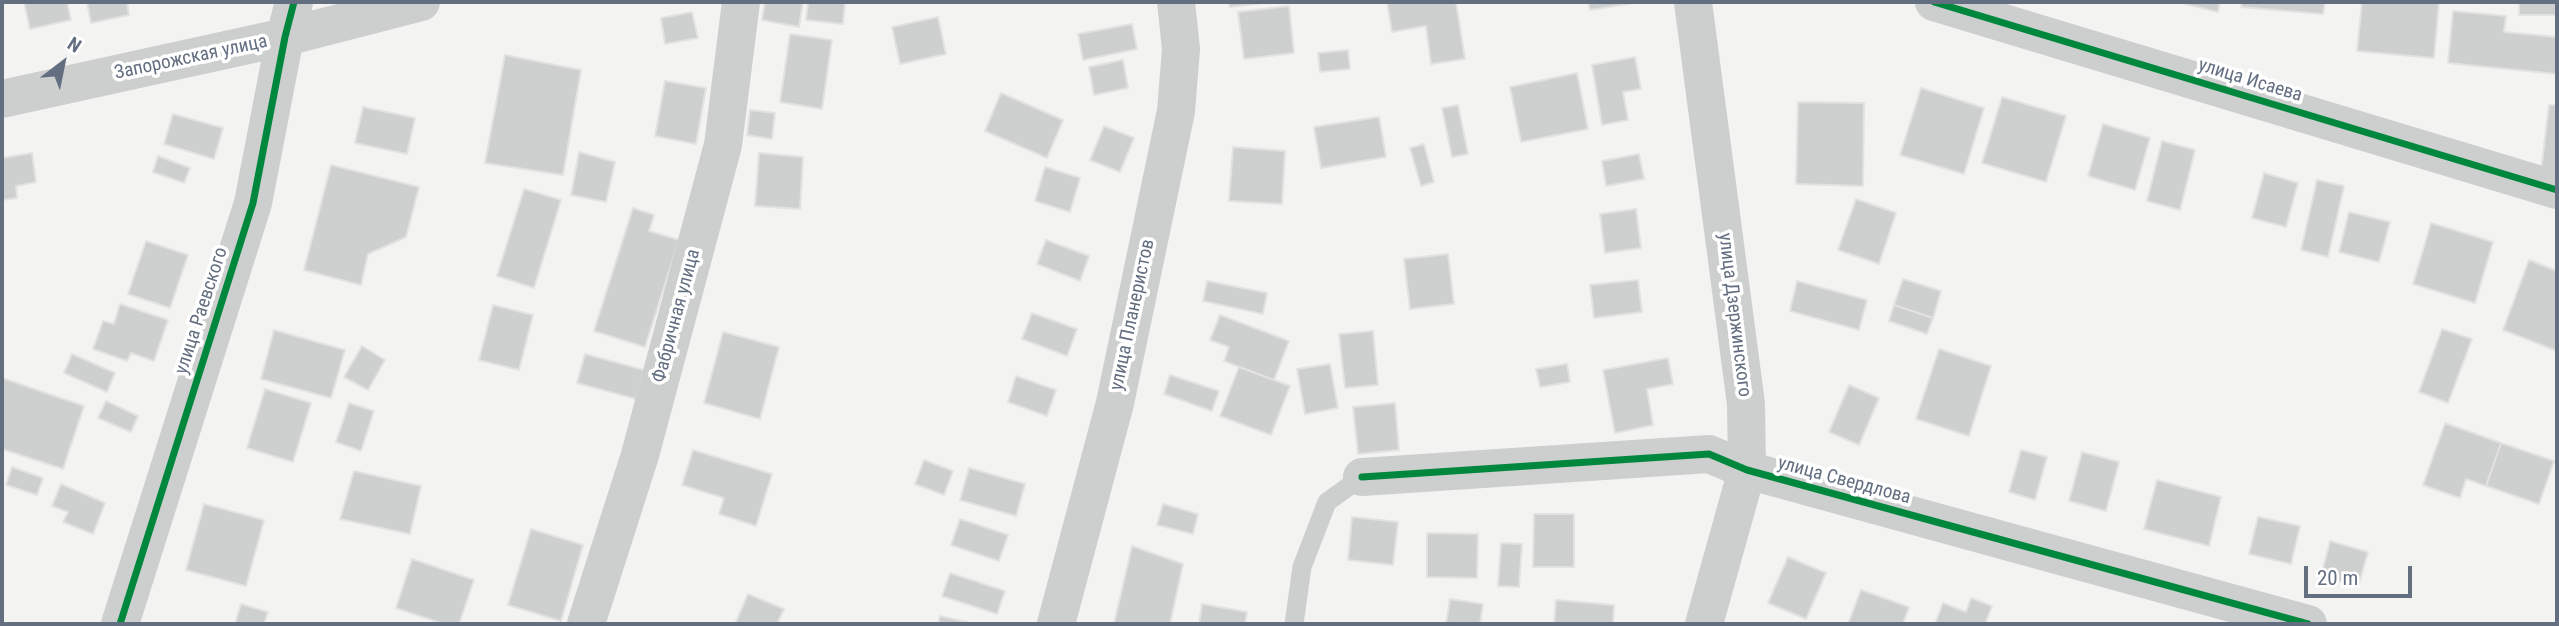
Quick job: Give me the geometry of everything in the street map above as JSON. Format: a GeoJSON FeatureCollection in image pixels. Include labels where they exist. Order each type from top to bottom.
{"type":"FeatureCollection","features":[{"type":"Feature","properties":{"kind":"street","name":"Запорожская улица"},"geometry":{"type":"LineString","coordinates":[[2,99],[290,19],[421,2]]}},
{"type":"Feature","properties":{"kind":"street","name":"Фабричная улица"},"geometry":{"type":"LineString","coordinates":[[586,624],[640,455],[723,145],[741,2]]}},
{"type":"Feature","properties":{"kind":"street","name":"улица Планеристов"},"geometry":{"type":"LineString","coordinates":[[1056,624],[1115,403],[1176,111],[1181,49],[1176,2]]}},
{"type":"Feature","properties":{"kind":"street","name":"улица Дзержинского"},"geometry":{"type":"LineString","coordinates":[[1693,2],[1746,404],[1747,470],[1704,624]]}},
{"type":"Feature","properties":{"kind":"street","name":"улица Исаева"},"geometry":{"type":"LineString","coordinates":[[1934,2],[2557,190]]}},
{"type":"Feature","properties":{"kind":"street","name":"улица Раевского"},"geometry":{"type":"LineString","coordinates":[[120,624],[253,203],[290,19]]}},
{"type":"Feature","properties":{"kind":"street","name":"улица Свердлова"},"geometry":{"type":"LineString","coordinates":[[1362,477],[1709,454],[1747,470],[2308,624]]}},
{"type":"Feature","properties":{"kind":"lane"},"geometry":{"type":"LineString","coordinates":[[1294,624],[1302,567],[1327,502],[1362,477]]}},
{"type":"Feature","properties":{"kind":"building"},"geometry":{"type":"Polygon","coordinates":[[[24,2],[67,2],[71,20],[30,29],[24,2]]]}},
{"type":"Feature","properties":{"kind":"building"},"geometry":{"type":"Polygon","coordinates":[[[87,2],[127,2],[129,15],[91,23],[87,2]]]}},
{"type":"Feature","properties":{"kind":"building"},"geometry":{"type":"Polygon","coordinates":[[[765,2],[803,2],[799,27],[762,20],[765,2]]]}},
{"type":"Feature","properties":{"kind":"building"},"geometry":{"type":"Polygon","coordinates":[[[808,2],[845,2],[843,24],[806,20],[808,2]]]}},
{"type":"Feature","properties":{"kind":"building"},"geometry":{"type":"Polygon","coordinates":[[[1229,2],[1271,2],[1230,7],[1229,2]]]}},
{"type":"Feature","properties":{"kind":"building"},"geometry":{"type":"Polygon","coordinates":[[[1387,2],[1456,2],[1465,59],[1431,64],[1426,26],[1392,32],[1387,2]]]}},
{"type":"Feature","properties":{"kind":"building"},"geometry":{"type":"Polygon","coordinates":[[[1588,2],[1634,2],[1634,3],[1590,10],[1588,2]]]}},
{"type":"Feature","properties":{"kind":"building"},"geometry":{"type":"Polygon","coordinates":[[[2220,2],[2218,12],[2185,4],[2220,2]]]}},
{"type":"Feature","properties":{"kind":"building"},"geometry":{"type":"Polygon","coordinates":[[[2242,2],[2325,2],[2323,14],[2241,7],[2242,2]]]}},
{"type":"Feature","properties":{"kind":"building"},"geometry":{"type":"Polygon","coordinates":[[[2362,2],[2439,2],[2434,58],[2357,51],[2362,2]]]}},
{"type":"Feature","properties":{"kind":"building"},"geometry":{"type":"Polygon","coordinates":[[[2519,2],[2556,2],[2556,15],[2519,15],[2519,2]]]}},
{"type":"Feature","properties":{"kind":"building"},"geometry":{"type":"Polygon","coordinates":[[[1289,6],[1294,53],[1244,59],[1238,12],[1289,6]]]}},
{"type":"Feature","properties":{"kind":"building"},"geometry":{"type":"Polygon","coordinates":[[[2453,11],[2506,16],[2504,32],[2557,37],[2557,74],[2448,63],[2453,11]]]}},
{"type":"Feature","properties":{"kind":"building"},"geometry":{"type":"Polygon","coordinates":[[[692,12],[698,38],[665,44],[661,18],[692,12]]]}},
{"type":"Feature","properties":{"kind":"building"},"geometry":{"type":"Polygon","coordinates":[[[938,17],[946,54],[900,64],[892,27],[938,17]]]}},
{"type":"Feature","properties":{"kind":"building"},"geometry":{"type":"Polygon","coordinates":[[[1132,24],[1137,49],[1083,60],[1078,34],[1132,24]]]}},
{"type":"Feature","properties":{"kind":"building"},"geometry":{"type":"Polygon","coordinates":[[[790,34],[832,40],[822,109],[780,102],[790,34]]]}},
{"type":"Feature","properties":{"kind":"building"},"geometry":{"type":"Polygon","coordinates":[[[1348,50],[1350,69],[1320,72],[1318,53],[1348,50]]]}},
{"type":"Feature","properties":{"kind":"building"},"geometry":{"type":"Polygon","coordinates":[[[505,55],[581,70],[563,175],[485,163],[505,55]]]}},
{"type":"Feature","properties":{"kind":"building"},"geometry":{"type":"Polygon","coordinates":[[[1635,57],[1641,89],[1623,92],[1628,120],[1602,125],[1592,65],[1635,57]]]}},
{"type":"Feature","properties":{"kind":"building"},"geometry":{"type":"Polygon","coordinates":[[[1123,60],[1128,88],[1094,95],[1089,67],[1123,60]]]}},
{"type":"Feature","properties":{"kind":"building"},"geometry":{"type":"Polygon","coordinates":[[[1577,73],[1588,129],[1521,142],[1510,87],[1577,73]]]}},
{"type":"Feature","properties":{"kind":"building"},"geometry":{"type":"Polygon","coordinates":[[[665,81],[706,88],[696,144],[655,136],[665,81]]]}},
{"type":"Feature","properties":{"kind":"building"},"geometry":{"type":"Polygon","coordinates":[[[1921,88],[1984,108],[1964,174],[1900,155],[1921,88]]]}},
{"type":"Feature","properties":{"kind":"building"},"geometry":{"type":"Polygon","coordinates":[[[1001,93],[1063,120],[1047,158],[985,131],[1001,93]]]}},
{"type":"Feature","properties":{"kind":"building"},"geometry":{"type":"Polygon","coordinates":[[[2002,97],[2066,116],[2046,182],[1982,163],[2002,97]]]}},
{"type":"Feature","properties":{"kind":"building"},"geometry":{"type":"Polygon","coordinates":[[[1798,102],[1864,103],[1863,186],[1796,184],[1798,102]]]}},
{"type":"Feature","properties":{"kind":"building"},"geometry":{"type":"Polygon","coordinates":[[[1458,105],[1468,154],[1452,157],[1442,108],[1458,105]]]}},
{"type":"Feature","properties":{"kind":"building"},"geometry":{"type":"Polygon","coordinates":[[[2549,105],[2557,105],[2557,173],[2541,171],[2549,105]]]}},
{"type":"Feature","properties":{"kind":"building"},"geometry":{"type":"Polygon","coordinates":[[[363,107],[415,118],[407,154],[355,143],[363,107]]]}},
{"type":"Feature","properties":{"kind":"building"},"geometry":{"type":"Polygon","coordinates":[[[750,110],[775,113],[772,139],[747,135],[750,110]]]}},
{"type":"Feature","properties":{"kind":"building"},"geometry":{"type":"Polygon","coordinates":[[[173,114],[223,128],[214,159],[164,144],[173,114]]]}},
{"type":"Feature","properties":{"kind":"building"},"geometry":{"type":"Polygon","coordinates":[[[1379,117],[1386,157],[1321,168],[1314,127],[1379,117]]]}},
{"type":"Feature","properties":{"kind":"building"},"geometry":{"type":"Polygon","coordinates":[[[2103,124],[2150,138],[2135,190],[2088,176],[2103,124]]]}},
{"type":"Feature","properties":{"kind":"building"},"geometry":{"type":"Polygon","coordinates":[[[1104,126],[1134,138],[1120,172],[1090,160],[1104,126]]]}},
{"type":"Feature","properties":{"kind":"building"},"geometry":{"type":"Polygon","coordinates":[[[2162,141],[2195,150],[2180,210],[2147,201],[2162,141]]]}},
{"type":"Feature","properties":{"kind":"building"},"geometry":{"type":"Polygon","coordinates":[[[1424,144],[1434,182],[1421,186],[1410,148],[1424,144]]]}},
{"type":"Feature","properties":{"kind":"building"},"geometry":{"type":"Polygon","coordinates":[[[1233,147],[1285,151],[1282,204],[1229,201],[1233,147]]]}},
{"type":"Feature","properties":{"kind":"building"},"geometry":{"type":"Polygon","coordinates":[[[579,152],[615,162],[606,202],[571,195],[579,152]]]}},
{"type":"Feature","properties":{"kind":"building"},"geometry":{"type":"Polygon","coordinates":[[[32,153],[36,182],[16,186],[17,198],[2,200],[2,158],[32,153]]]}},
{"type":"Feature","properties":{"kind":"building"},"geometry":{"type":"Polygon","coordinates":[[[759,153],[803,157],[800,209],[755,206],[759,153]]]}},
{"type":"Feature","properties":{"kind":"building"},"geometry":{"type":"Polygon","coordinates":[[[1639,154],[1644,179],[1606,186],[1602,161],[1639,154]]]}},
{"type":"Feature","properties":{"kind":"building"},"geometry":{"type":"Polygon","coordinates":[[[158,156],[190,168],[184,183],[153,172],[158,156]]]}},
{"type":"Feature","properties":{"kind":"building"},"geometry":{"type":"Polygon","coordinates":[[[331,165],[419,187],[406,237],[368,254],[361,285],[304,270],[331,165]]]}},
{"type":"Feature","properties":{"kind":"building"},"geometry":{"type":"Polygon","coordinates":[[[1045,167],[1080,178],[1070,212],[1035,201],[1045,167]]]}},
{"type":"Feature","properties":{"kind":"building"},"geometry":{"type":"Polygon","coordinates":[[[2264,173],[2298,183],[2286,227],[2252,218],[2264,173]]]}},
{"type":"Feature","properties":{"kind":"building"},"geometry":{"type":"Polygon","coordinates":[[[2317,180],[2344,186],[2328,257],[2301,250],[2317,180]]]}},
{"type":"Feature","properties":{"kind":"building"},"geometry":{"type":"Polygon","coordinates":[[[524,189],[561,200],[534,288],[497,276],[524,189]]]}},
{"type":"Feature","properties":{"kind":"building"},"geometry":{"type":"Polygon","coordinates":[[[1856,199],[1896,213],[1879,264],[1838,250],[1856,199]]]}},
{"type":"Feature","properties":{"kind":"building"},"geometry":{"type":"Polygon","coordinates":[[[633,208],[654,215],[649,231],[679,240],[645,347],[594,331],[633,208]]]}},
{"type":"Feature","properties":{"kind":"building"},"geometry":{"type":"Polygon","coordinates":[[[1636,209],[1641,248],[1605,253],[1600,214],[1636,209]]]}},
{"type":"Feature","properties":{"kind":"building"},"geometry":{"type":"Polygon","coordinates":[[[2349,212],[2390,222],[2379,262],[2339,252],[2349,212]]]}},
{"type":"Feature","properties":{"kind":"building"},"geometry":{"type":"Polygon","coordinates":[[[2431,223],[2493,242],[2475,303],[2413,284],[2431,223]]]}},
{"type":"Feature","properties":{"kind":"building"},"geometry":{"type":"Polygon","coordinates":[[[1046,240],[1089,256],[1080,281],[1037,264],[1046,240]]]}},
{"type":"Feature","properties":{"kind":"building"},"geometry":{"type":"Polygon","coordinates":[[[146,241],[188,255],[170,308],[128,294],[146,241]]]}},
{"type":"Feature","properties":{"kind":"building"},"geometry":{"type":"Polygon","coordinates":[[[1448,254],[1454,304],[1410,309],[1404,259],[1448,254]]]}},
{"type":"Feature","properties":{"kind":"building"},"geometry":{"type":"Polygon","coordinates":[[[2529,260],[2557,271],[2557,351],[2503,330],[2529,260]]]}},
{"type":"Feature","properties":{"kind":"building"},"geometry":{"type":"Polygon","coordinates":[[[1903,279],[1941,291],[1933,318],[1894,305],[1903,279]]]}},
{"type":"Feature","properties":{"kind":"building"},"geometry":{"type":"Polygon","coordinates":[[[1638,280],[1642,312],[1594,318],[1590,285],[1638,280]]]}},
{"type":"Feature","properties":{"kind":"building"},"geometry":{"type":"Polygon","coordinates":[[[1207,281],[1267,293],[1263,314],[1203,301],[1207,281]]]}},
{"type":"Feature","properties":{"kind":"building"},"geometry":{"type":"Polygon","coordinates":[[[1797,281],[1867,300],[1859,330],[1790,311],[1797,281]]]}},
{"type":"Feature","properties":{"kind":"building"},"geometry":{"type":"Polygon","coordinates":[[[120,304],[168,320],[154,361],[131,353],[127,361],[93,349],[103,321],[114,324],[120,304]]]}},
{"type":"Feature","properties":{"kind":"building"},"geometry":{"type":"Polygon","coordinates":[[[493,305],[533,315],[519,370],[479,360],[493,305]]]}},
{"type":"Feature","properties":{"kind":"building"},"geometry":{"type":"Polygon","coordinates":[[[1894,305],[1933,318],[1927,334],[1889,321],[1894,305]]]}},
{"type":"Feature","properties":{"kind":"building"},"geometry":{"type":"Polygon","coordinates":[[[1032,313],[1077,329],[1067,356],[1022,339],[1032,313]]]}},
{"type":"Feature","properties":{"kind":"building"},"geometry":{"type":"Polygon","coordinates":[[[1220,315],[1289,341],[1274,380],[1224,361],[1229,347],[1210,340],[1220,315]]]}},
{"type":"Feature","properties":{"kind":"building"},"geometry":{"type":"Polygon","coordinates":[[[2442,329],[2472,339],[2448,403],[2419,392],[2442,329]]]}},
{"type":"Feature","properties":{"kind":"building"},"geometry":{"type":"Polygon","coordinates":[[[274,330],[345,350],[331,398],[261,379],[274,330]]]}},
{"type":"Feature","properties":{"kind":"building"},"geometry":{"type":"Polygon","coordinates":[[[1373,331],[1378,385],[1345,388],[1339,334],[1373,331]]]}},
{"type":"Feature","properties":{"kind":"building"},"geometry":{"type":"Polygon","coordinates":[[[723,332],[779,347],[760,419],[704,403],[723,332]]]}},
{"type":"Feature","properties":{"kind":"building"},"geometry":{"type":"Polygon","coordinates":[[[362,346],[385,360],[368,390],[344,377],[362,346]]]}},
{"type":"Feature","properties":{"kind":"building"},"geometry":{"type":"Polygon","coordinates":[[[1939,349],[1991,366],[1969,436],[1916,419],[1939,349]]]}},
{"type":"Feature","properties":{"kind":"building"},"geometry":{"type":"Polygon","coordinates":[[[72,354],[115,373],[107,392],[64,373],[72,354]]]}},
{"type":"Feature","properties":{"kind":"building"},"geometry":{"type":"Polygon","coordinates":[[[585,354],[644,370],[636,399],[577,383],[585,354]]]}},
{"type":"Feature","properties":{"kind":"building"},"geometry":{"type":"Polygon","coordinates":[[[1668,358],[1673,384],[1647,389],[1653,425],[1615,433],[1603,370],[1668,358]]]}},
{"type":"Feature","properties":{"kind":"building"},"geometry":{"type":"Polygon","coordinates":[[[1330,364],[1338,408],[1305,414],[1297,369],[1330,364]]]}},
{"type":"Feature","properties":{"kind":"building"},"geometry":{"type":"Polygon","coordinates":[[[1567,364],[1570,382],[1540,387],[1536,369],[1567,364]]]}},
{"type":"Feature","properties":{"kind":"building"},"geometry":{"type":"Polygon","coordinates":[[[1239,367],[1290,386],[1271,435],[1220,416],[1239,367]]]}},
{"type":"Feature","properties":{"kind":"building"},"geometry":{"type":"Polygon","coordinates":[[[1170,375],[1219,391],[1212,411],[1164,394],[1170,375]]]}},
{"type":"Feature","properties":{"kind":"building"},"geometry":{"type":"Polygon","coordinates":[[[1016,376],[1056,390],[1047,416],[1008,402],[1016,376]]]}},
{"type":"Feature","properties":{"kind":"building"},"geometry":{"type":"Polygon","coordinates":[[[2,378],[84,406],[63,469],[2,449],[2,378]]]}},
{"type":"Feature","properties":{"kind":"building"},"geometry":{"type":"Polygon","coordinates":[[[1849,385],[1879,398],[1859,445],[1829,432],[1849,385]]]}},
{"type":"Feature","properties":{"kind":"building"},"geometry":{"type":"Polygon","coordinates":[[[265,389],[311,403],[293,462],[247,448],[265,389]]]}},
{"type":"Feature","properties":{"kind":"building"},"geometry":{"type":"Polygon","coordinates":[[[106,401],[138,416],[131,432],[98,418],[106,401]]]}},
{"type":"Feature","properties":{"kind":"building"},"geometry":{"type":"Polygon","coordinates":[[[349,403],[374,411],[361,451],[336,442],[349,403]]]}},
{"type":"Feature","properties":{"kind":"building"},"geometry":{"type":"Polygon","coordinates":[[[1395,403],[1399,450],[1358,454],[1353,407],[1395,403]]]}},
{"type":"Feature","properties":{"kind":"building"},"geometry":{"type":"Polygon","coordinates":[[[2445,423],[2501,443],[2486,486],[2466,479],[2460,498],[2423,485],[2445,423]]]}},
{"type":"Feature","properties":{"kind":"building"},"geometry":{"type":"Polygon","coordinates":[[[2501,443],[2554,461],[2539,504],[2486,486],[2501,443]]]}},
{"type":"Feature","properties":{"kind":"building"},"geometry":{"type":"Polygon","coordinates":[[[693,450],[772,474],[756,526],[719,514],[724,498],[682,485],[693,450]]]}},
{"type":"Feature","properties":{"kind":"building"},"geometry":{"type":"Polygon","coordinates":[[[2021,450],[2047,457],[2035,500],[2009,492],[2021,450]]]}},
{"type":"Feature","properties":{"kind":"building"},"geometry":{"type":"Polygon","coordinates":[[[2082,452],[2119,462],[2106,511],[2069,501],[2082,452]]]}},
{"type":"Feature","properties":{"kind":"building"},"geometry":{"type":"Polygon","coordinates":[[[924,460],[953,471],[944,495],[915,484],[924,460]]]}},
{"type":"Feature","properties":{"kind":"building"},"geometry":{"type":"Polygon","coordinates":[[[12,467],[43,478],[37,495],[6,485],[12,467]]]}},
{"type":"Feature","properties":{"kind":"building"},"geometry":{"type":"Polygon","coordinates":[[[969,468],[1025,484],[1016,516],[960,500],[969,468]]]}},
{"type":"Feature","properties":{"kind":"building"},"geometry":{"type":"Polygon","coordinates":[[[354,471],[421,486],[410,534],[340,519],[354,471]]]}},
{"type":"Feature","properties":{"kind":"building"},"geometry":{"type":"Polygon","coordinates":[[[2157,480],[2221,497],[2209,546],[2144,529],[2157,480]]]}},
{"type":"Feature","properties":{"kind":"building"},"geometry":{"type":"Polygon","coordinates":[[[61,484],[105,503],[93,534],[63,522],[68,512],[52,506],[61,484]]]}},
{"type":"Feature","properties":{"kind":"building"},"geometry":{"type":"Polygon","coordinates":[[[204,504],[264,520],[246,586],[186,570],[204,504]]]}},
{"type":"Feature","properties":{"kind":"building"},"geometry":{"type":"Polygon","coordinates":[[[1163,504],[1198,514],[1193,534],[1157,525],[1163,504]]]}},
{"type":"Feature","properties":{"kind":"building"},"geometry":{"type":"Polygon","coordinates":[[[1534,514],[1574,514],[1574,567],[1533,567],[1534,514]]]}},
{"type":"Feature","properties":{"kind":"building"},"geometry":{"type":"Polygon","coordinates":[[[1352,517],[1398,522],[1393,565],[1348,560],[1352,517]]]}},
{"type":"Feature","properties":{"kind":"building"},"geometry":{"type":"Polygon","coordinates":[[[2258,517],[2300,526],[2291,564],[2249,554],[2258,517]]]}},
{"type":"Feature","properties":{"kind":"building"},"geometry":{"type":"Polygon","coordinates":[[[960,519],[1008,535],[999,561],[951,545],[960,519]]]}},
{"type":"Feature","properties":{"kind":"building"},"geometry":{"type":"Polygon","coordinates":[[[531,529],[583,545],[561,621],[508,605],[531,529]]]}},
{"type":"Feature","properties":{"kind":"building"},"geometry":{"type":"Polygon","coordinates":[[[1427,533],[1478,534],[1477,578],[1427,577],[1427,533]]]}},
{"type":"Feature","properties":{"kind":"building"},"geometry":{"type":"Polygon","coordinates":[[[2330,541],[2368,552],[2358,587],[2321,576],[2330,541]]]}},
{"type":"Feature","properties":{"kind":"building"},"geometry":{"type":"Polygon","coordinates":[[[1501,543],[1522,544],[1519,587],[1498,586],[1501,543]]]}},
{"type":"Feature","properties":{"kind":"building"},"geometry":{"type":"Polygon","coordinates":[[[1132,546],[1183,564],[1170,624],[1114,624],[1132,546]]]}},
{"type":"Feature","properties":{"kind":"building"},"geometry":{"type":"Polygon","coordinates":[[[1788,557],[1826,573],[1806,619],[1768,603],[1788,557]]]}},
{"type":"Feature","properties":{"kind":"building"},"geometry":{"type":"Polygon","coordinates":[[[412,559],[474,580],[459,624],[444,624],[396,608],[412,559]]]}},
{"type":"Feature","properties":{"kind":"building"},"geometry":{"type":"Polygon","coordinates":[[[950,573],[1005,591],[997,614],[942,596],[950,573]]]}},
{"type":"Feature","properties":{"kind":"building"},"geometry":{"type":"Polygon","coordinates":[[[1861,590],[1909,607],[1903,624],[1848,624],[1861,590]]]}},
{"type":"Feature","properties":{"kind":"building"},"geometry":{"type":"Polygon","coordinates":[[[748,594],[784,609],[777,624],[735,624],[748,594]]]}},
{"type":"Feature","properties":{"kind":"building"},"geometry":{"type":"Polygon","coordinates":[[[1971,598],[1992,606],[1985,624],[1935,624],[1943,603],[1966,612],[1971,598]]]}},
{"type":"Feature","properties":{"kind":"building"},"geometry":{"type":"Polygon","coordinates":[[[1450,599],[1483,604],[1480,624],[1446,624],[1450,599]]]}},
{"type":"Feature","properties":{"kind":"building"},"geometry":{"type":"Polygon","coordinates":[[[1556,600],[1614,605],[1613,624],[1554,624],[1556,600]]]}},
{"type":"Feature","properties":{"kind":"building"},"geometry":{"type":"Polygon","coordinates":[[[241,604],[268,612],[264,624],[235,624],[241,604]]]}},
{"type":"Feature","properties":{"kind":"building"},"geometry":{"type":"Polygon","coordinates":[[[1202,604],[1247,612],[1245,624],[1199,624],[1202,604]]]}},
{"type":"Feature","properties":{"kind":"building"},"geometry":{"type":"Polygon","coordinates":[[[940,616],[975,624],[938,624],[940,616]]]}},
{"type":"Feature","properties":{"kind":"cycle path"},"geometry":{"type":"LineString","coordinates":[[120,624],[253,203],[294,2]]}},
{"type":"Feature","properties":{"kind":"cycle path"},"geometry":{"type":"LineString","coordinates":[[1934,2],[2557,190]]}},
{"type":"Feature","properties":{"kind":"cycle path"},"geometry":{"type":"LineString","coordinates":[[1362,477],[1709,454],[1747,470],[2308,624]]}}]}
